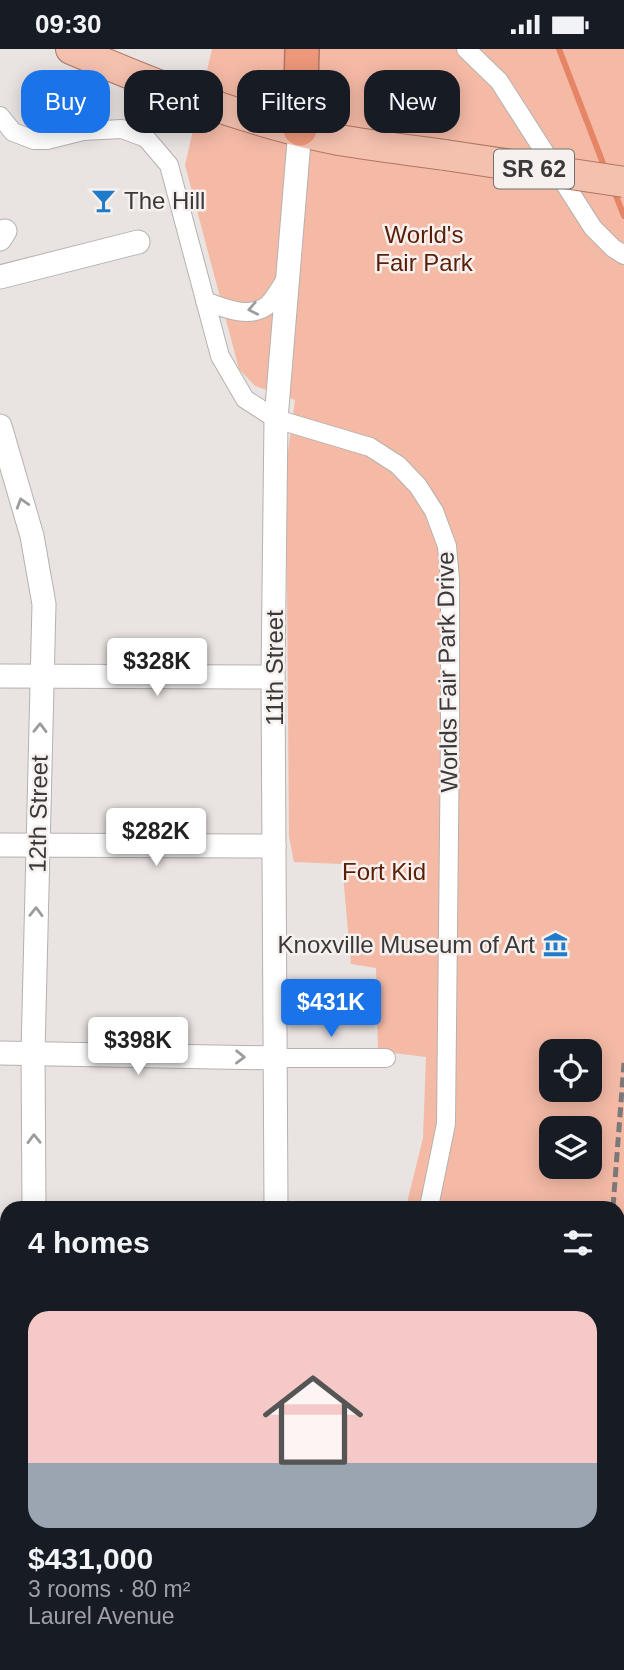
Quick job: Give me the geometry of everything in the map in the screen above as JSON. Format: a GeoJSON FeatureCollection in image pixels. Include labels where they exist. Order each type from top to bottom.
{"type":"FeatureCollection","features":[{"type":"Feature","properties":{"kind":"highway"},"geometry":{"type":"LineString","coordinates":[[301,70],[302,49]]}},
{"type":"Feature","properties":{"kind":"main road","name":"SR 62"},"geometry":{"type":"LineString","coordinates":[[71,49],[139,78],[237,112]]}},
{"type":"Feature","properties":{"kind":"main road","name":"SR 62"},"geometry":{"type":"LineString","coordinates":[[315,133],[338,139],[624,182]]}},
{"type":"Feature","properties":{"kind":"street"},"geometry":{"type":"LineString","coordinates":[[466,49],[499,81],[593,228],[618,251]]}},
{"type":"Feature","properties":{"kind":"street","name":"Worlds Fair Park Drive"},"geometry":{"type":"LineString","coordinates":[[0,116],[13,132],[34,141],[83,131],[122,129],[146,138],[169,165],[220,356],[245,399],[276,419],[370,447],[398,465],[418,486],[434,511],[447,546],[450,580],[450,734],[446,1124],[430,1201]]}},
{"type":"Feature","properties":{"kind":"street","name":"11th Street"},"geometry":{"type":"LineString","coordinates":[[276,1201],[273,677],[276,419],[300,133]]}},
{"type":"Feature","properties":{"kind":"street"},"geometry":{"type":"LineString","coordinates":[[0,277],[138,241]]}},
{"type":"Feature","properties":{"kind":"street"},"geometry":{"type":"LineString","coordinates":[[205,301],[228,310],[259,310],[268,305],[288,276]]}},
{"type":"Feature","properties":{"kind":"street","name":"12th Street"},"geometry":{"type":"LineString","coordinates":[[0,426],[32,536],[44,604],[33,1053],[34,1201]]}},
{"type":"Feature","properties":{"kind":"street"},"geometry":{"type":"LineString","coordinates":[[0,676],[273,677]]}},
{"type":"Feature","properties":{"kind":"street"},"geometry":{"type":"LineString","coordinates":[[0,845],[274,846]]}},
{"type":"Feature","properties":{"kind":"street"},"geometry":{"type":"LineString","coordinates":[[0,1053],[386,1058]]}},
{"type":"Feature","properties":{"kind":"green space","name":"World's Fair Park"},"geometry":{"type":"Polygon","coordinates":[[[212,49],[624,49],[624,1201],[407,1201],[423,1138],[426,1057],[378,1051],[376,968],[351,964],[342,864],[294,862],[289,836],[286,467],[295,400],[255,386],[239,369],[185,165],[192,133],[223,133],[223,70],[207,70],[212,49]]]}},
{"type":"Feature","properties":{"kind":"waterway"},"geometry":{"type":"LineString","coordinates":[[559,49],[606,171]]}},
{"type":"Feature","properties":{"kind":"waterway"},"geometry":{"type":"LineString","coordinates":[[614,191],[624,216]]}},
{"type":"Feature","properties":{"kind":"railway"},"geometry":{"type":"LineString","coordinates":[[613,1201],[624,1063]]}},
{"type":"Feature","properties":{"kind":"place","name":"The Hill"},"geometry":{"type":"Point","coordinates":[104,200]}},
{"type":"Feature","properties":{"kind":"place","name":"Knoxville Museum of Art"},"geometry":{"type":"Point","coordinates":[555,944]}},
{"type":"Feature","properties":{"kind":"park label","name":"Fort Kid"},"geometry":{"type":"Point","coordinates":[384,871]}}]}
